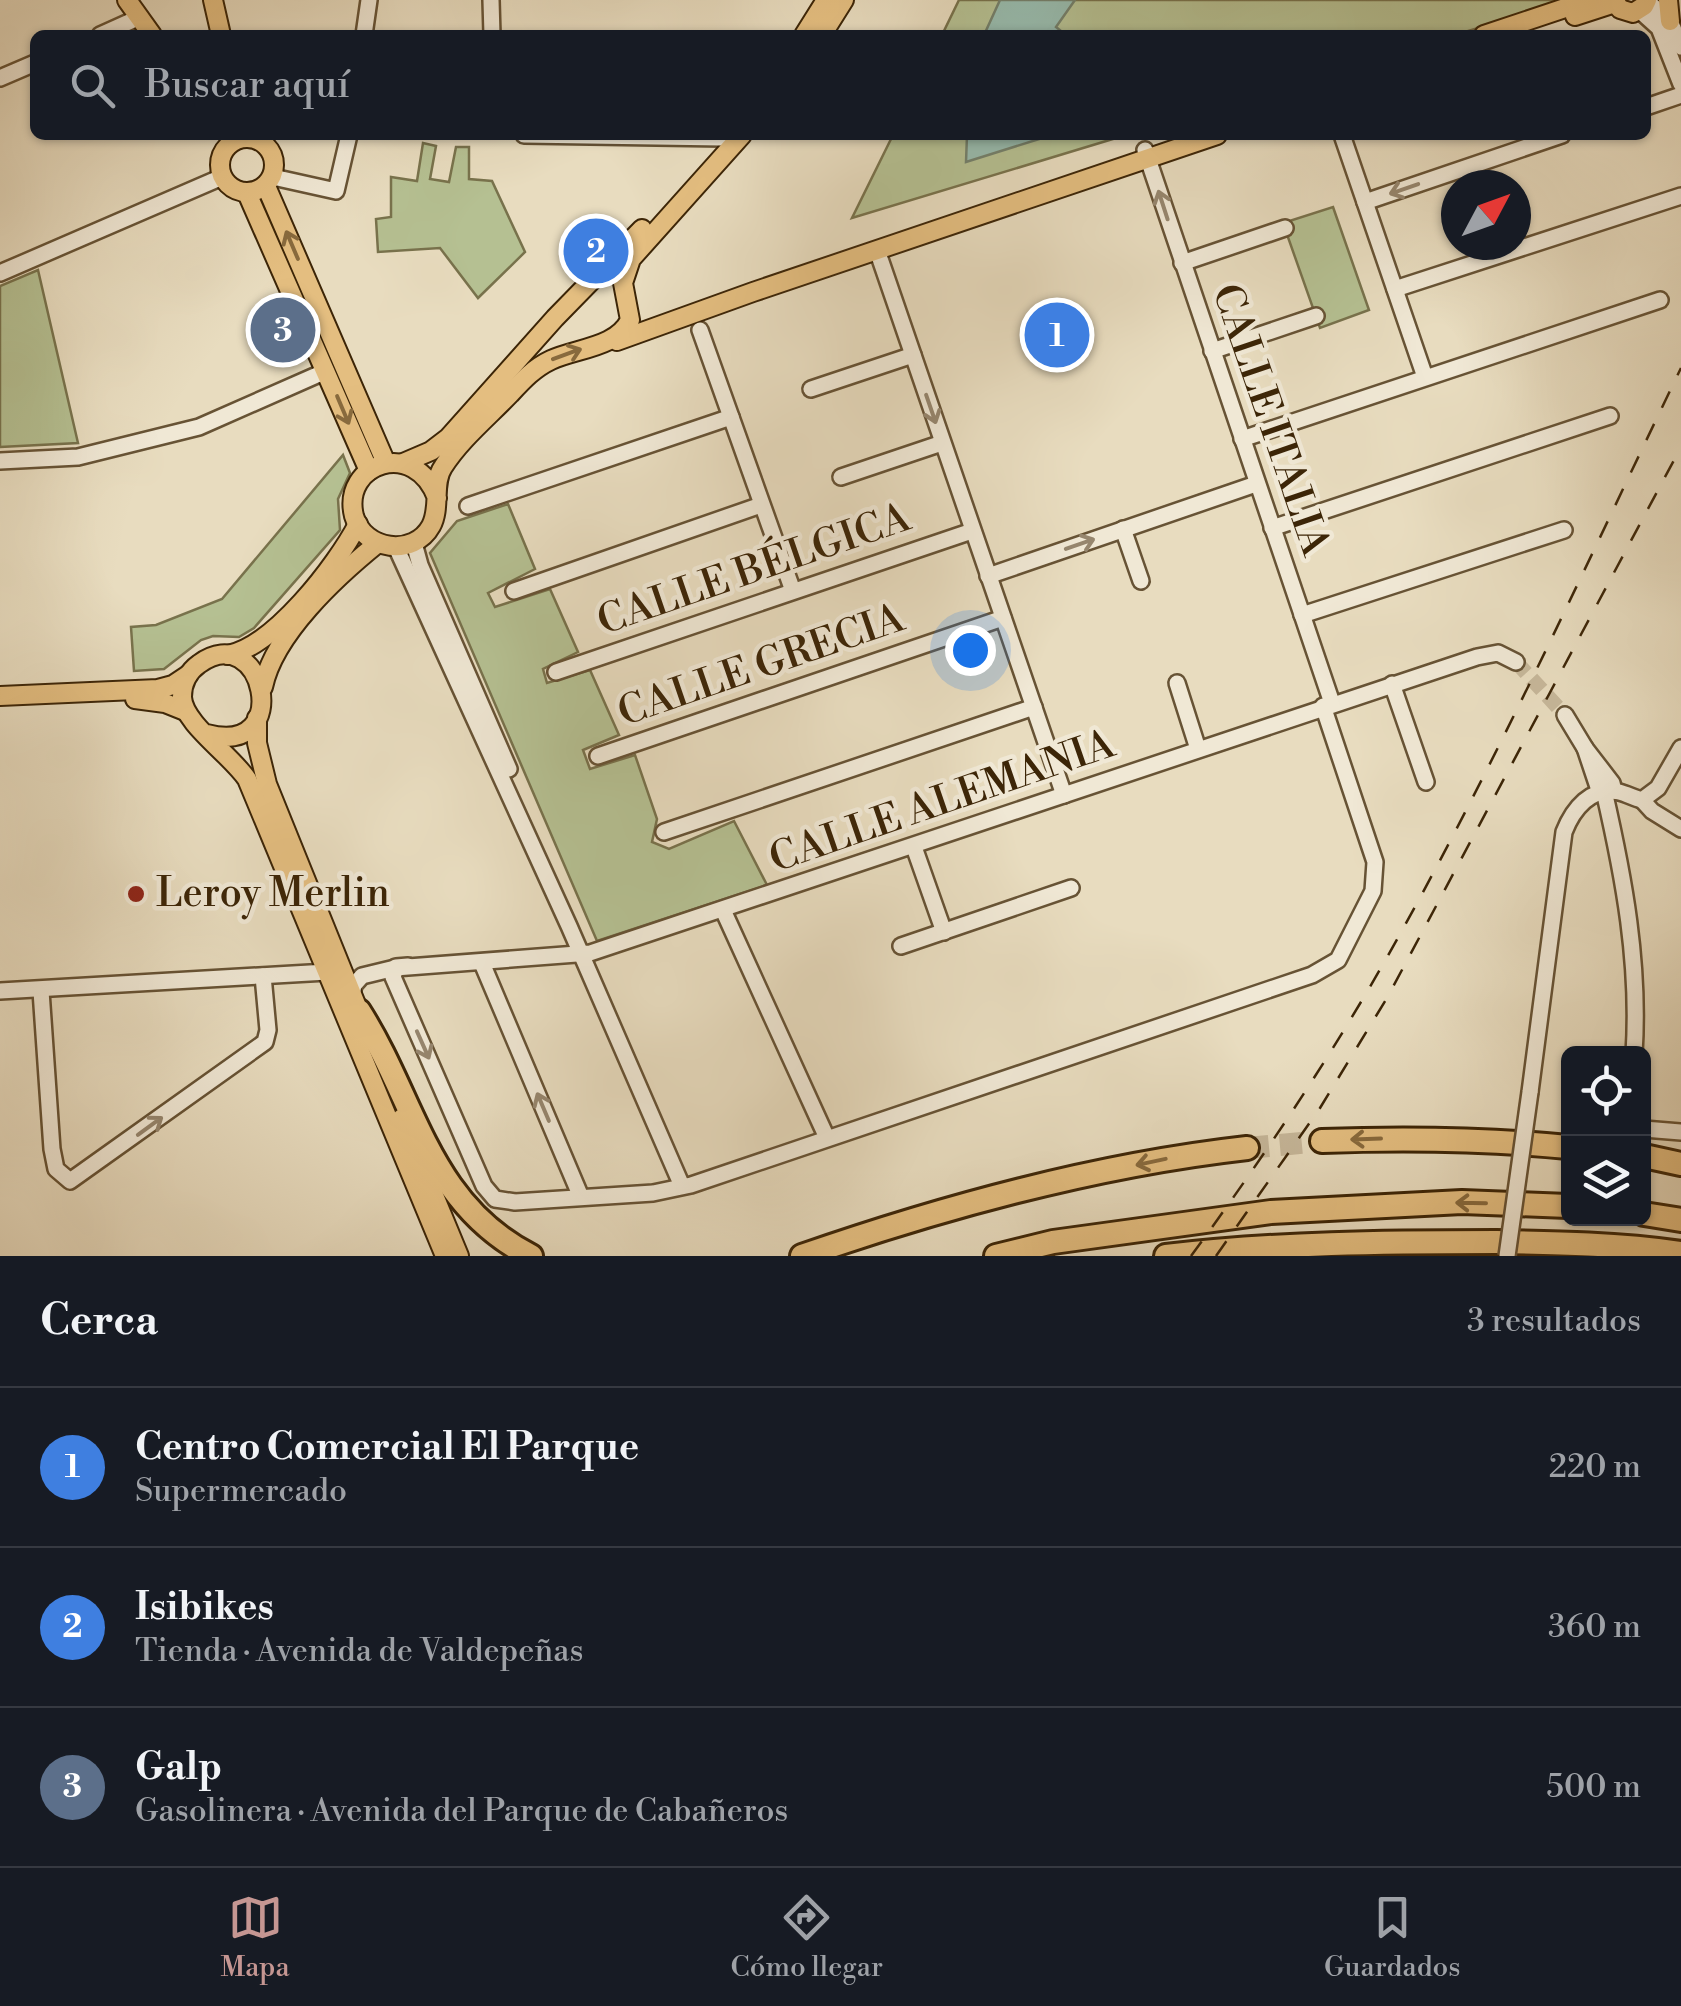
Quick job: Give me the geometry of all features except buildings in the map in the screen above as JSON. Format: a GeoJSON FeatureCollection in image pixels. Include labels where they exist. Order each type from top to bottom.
{"type":"FeatureCollection","features":[{"type":"Feature","properties":{"kind":"highway"},"geometry":{"type":"LineString","coordinates":[[356,1003],[423,1143],[448,1183],[488,1229],[531,1256]]}},
{"type":"Feature","properties":{"kind":"highway"},"geometry":{"type":"LineString","coordinates":[[1322,1140],[1461,1138],[1561,1147]]}},
{"type":"Feature","properties":{"kind":"highway"},"geometry":{"type":"LineString","coordinates":[[780,1256],[1032,1188],[1178,1156],[1248,1148]]}},
{"type":"Feature","properties":{"kind":"highway"},"geometry":{"type":"LineString","coordinates":[[1651,1157],[1681,1162]]}},
{"type":"Feature","properties":{"kind":"highway"},"geometry":{"type":"LineString","coordinates":[[996,1256],[1053,1242],[1271,1212],[1462,1202],[1561,1206]]}},
{"type":"Feature","properties":{"kind":"highway"},"geometry":{"type":"LineString","coordinates":[[1651,1212],[1681,1212]]}},
{"type":"Feature","properties":{"kind":"highway"},"geometry":{"type":"LineString","coordinates":[[1651,1214],[1681,1220]]}},
{"type":"Feature","properties":{"kind":"highway"},"geometry":{"type":"LineString","coordinates":[[802,1256],[879,1229]]}},
{"type":"Feature","properties":{"kind":"highway"},"geometry":{"type":"LineString","coordinates":[[1166,1256],[1318,1243],[1433,1240],[1504,1252],[1561,1255]]}},
{"type":"Feature","properties":{"kind":"highway"},"geometry":{"type":"LineString","coordinates":[[1504,1252],[1558,1242],[1681,1253]]}},
{"type":"Feature","properties":{"kind":"main road"},"geometry":{"type":"LineString","coordinates":[[127,0],[148,30]]}},
{"type":"Feature","properties":{"kind":"main road"},"geometry":{"type":"LineString","coordinates":[[212,0],[220,30]]}},
{"type":"Feature","properties":{"kind":"main road"},"geometry":{"type":"LineString","coordinates":[[807,30],[826,0]]}},
{"type":"Feature","properties":{"kind":"main road"},"geometry":{"type":"LineString","coordinates":[[825,30],[844,0]]}},
{"type":"Feature","properties":{"kind":"main road"},"geometry":{"type":"LineString","coordinates":[[1499,30],[1589,0]]}},
{"type":"Feature","properties":{"kind":"main road"},"geometry":{"type":"LineString","coordinates":[[1668,0],[1670,21]]}},
{"type":"Feature","properties":{"kind":"main road"},"geometry":{"type":"LineString","coordinates":[[1533,30],[1614,2],[1626,12],[1644,4]]}},
{"type":"Feature","properties":{"kind":"main road"},"geometry":{"type":"LineString","coordinates":[[215,140],[222,154]]}},
{"type":"Feature","properties":{"kind":"main road"},"geometry":{"type":"LineString","coordinates":[[235,140],[222,154],[222,177],[236,191],[247,193],[270,181]]}},
{"type":"Feature","properties":{"kind":"main road"},"geometry":{"type":"LineString","coordinates":[[258,140],[274,157],[270,181],[386,466]]}},
{"type":"Feature","properties":{"kind":"main road"},"geometry":{"type":"LineString","coordinates":[[396,544],[358,524],[354,514],[355,491],[386,466],[431,451],[448,438],[726,140]]}},
{"type":"Feature","properties":{"kind":"main road"},"geometry":{"type":"LineString","coordinates":[[262,688],[276,649],[342,575],[396,544],[429,531],[436,516],[440,470],[526,376],[550,360],[623,333],[630,320],[625,270],[727,140]]}},
{"type":"Feature","properties":{"kind":"main road"},"geometry":{"type":"LineString","coordinates":[[602,343],[624,340],[1178,140]]}},
{"type":"Feature","properties":{"kind":"main road"},"geometry":{"type":"LineString","coordinates":[[584,289],[612,288],[651,315],[662,314],[1198,140]]}},
{"type":"Feature","properties":{"kind":"main road"},"geometry":{"type":"LineString","coordinates":[[247,193],[326,371],[386,466]]}},
{"type":"Feature","properties":{"kind":"main road"},"geometry":{"type":"LineString","coordinates":[[386,466],[420,470],[432,483],[437,498]]}},
{"type":"Feature","properties":{"kind":"main road"},"geometry":{"type":"LineString","coordinates":[[0,700],[158,689],[172,686],[205,660],[250,649],[270,634],[336,561],[358,524]]}},
{"type":"Feature","properties":{"kind":"main road"},"geometry":{"type":"LineString","coordinates":[[226,656],[250,667],[262,688],[258,743],[267,784],[459,1256]]}},
{"type":"Feature","properties":{"kind":"main road"},"geometry":{"type":"LineString","coordinates":[[188,674],[182,699],[185,711],[190,721],[207,734],[247,779],[446,1256]]}},
{"type":"Feature","properties":{"kind":"main road"},"geometry":{"type":"LineString","coordinates":[[0,700],[143,698],[185,711]]}},
{"type":"Feature","properties":{"kind":"main road"},"geometry":{"type":"LineString","coordinates":[[207,734],[240,734],[258,718]]}},
{"type":"Feature","properties":{"kind":"street"},"geometry":{"type":"LineString","coordinates":[[365,30],[369,0]]}},
{"type":"Feature","properties":{"kind":"street"},"geometry":{"type":"LineString","coordinates":[[491,0],[492,30]]}},
{"type":"Feature","properties":{"kind":"street"},"geometry":{"type":"LineString","coordinates":[[1644,4],[1670,21],[1681,48]]}},
{"type":"Feature","properties":{"kind":"street"},"geometry":{"type":"LineString","coordinates":[[1644,4],[1659,28],[1681,84]]}},
{"type":"Feature","properties":{"kind":"street"},"geometry":{"type":"LineString","coordinates":[[112,30],[140,18]]}},
{"type":"Feature","properties":{"kind":"street"},"geometry":{"type":"LineString","coordinates":[[0,78],[30,65]]}},
{"type":"Feature","properties":{"kind":"street"},"geometry":{"type":"LineString","coordinates":[[1651,104],[1681,94]]}},
{"type":"Feature","properties":{"kind":"street"},"geometry":{"type":"LineString","coordinates":[[270,181],[336,190],[347,140]]}},
{"type":"Feature","properties":{"kind":"street"},"geometry":{"type":"LineString","coordinates":[[1344,140],[1425,378]]}},
{"type":"Feature","properties":{"kind":"street"},"geometry":{"type":"LineString","coordinates":[[1365,202],[1547,140]]}},
{"type":"Feature","properties":{"kind":"street","name":"CALLE ITALIA"},"geometry":{"type":"LineString","coordinates":[[401,967],[393,978],[484,1186],[495,1199],[515,1202],[654,1193],[687,1185],[1312,974],[1338,960],[1373,890],[1375,862],[1302,615],[1146,154]]}},
{"type":"Feature","properties":{"kind":"street"},"geometry":{"type":"LineString","coordinates":[[0,273],[222,177]]}},
{"type":"Feature","properties":{"kind":"street"},"geometry":{"type":"LineString","coordinates":[[1395,289],[1681,196]]}},
{"type":"Feature","properties":{"kind":"street"},"geometry":{"type":"LineString","coordinates":[[1182,263],[1285,228]]}},
{"type":"Feature","properties":{"kind":"street"},"geometry":{"type":"LineString","coordinates":[[877,250],[1064,795]]}},
{"type":"Feature","properties":{"kind":"street"},"geometry":{"type":"LineString","coordinates":[[1242,440],[1660,300]]}},
{"type":"Feature","properties":{"kind":"street"},"geometry":{"type":"LineString","coordinates":[[1212,351],[1316,316]]}},
{"type":"Feature","properties":{"kind":"street"},"geometry":{"type":"LineString","coordinates":[[700,330],[793,590]]}},
{"type":"Feature","properties":{"kind":"street"},"geometry":{"type":"LineString","coordinates":[[811,389],[912,355]]}},
{"type":"Feature","properties":{"kind":"street"},"geometry":{"type":"LineString","coordinates":[[0,461],[78,457],[198,427],[326,371]]}},
{"type":"Feature","properties":{"kind":"street"},"geometry":{"type":"LineString","coordinates":[[1272,528],[1610,416]]}},
{"type":"Feature","properties":{"kind":"street"},"geometry":{"type":"LineString","coordinates":[[468,506],[731,417]]}},
{"type":"Feature","properties":{"kind":"street"},"geometry":{"type":"LineString","coordinates":[[840,477],[942,443]]}},
{"type":"Feature","properties":{"kind":"street"},"geometry":{"type":"LineString","coordinates":[[988,576],[1256,484]]}},
{"type":"Feature","properties":{"kind":"street"},"geometry":{"type":"LineString","coordinates":[[514,590],[761,505]]}},
{"type":"Feature","properties":{"kind":"street"},"geometry":{"type":"LineString","coordinates":[[1123,529],[1141,581]]}},
{"type":"Feature","properties":{"kind":"street","name":"CALLE BÉLGICA"},"geometry":{"type":"LineString","coordinates":[[556,672],[972,530]]}},
{"type":"Feature","properties":{"kind":"street"},"geometry":{"type":"LineString","coordinates":[[1302,615],[1564,530]]}},
{"type":"Feature","properties":{"kind":"street"},"geometry":{"type":"LineString","coordinates":[[396,544],[586,954],[687,1185]]}},
{"type":"Feature","properties":{"kind":"street","name":"CALLE GRECIA"},"geometry":{"type":"LineString","coordinates":[[598,756],[1002,618]]}},
{"type":"Feature","properties":{"kind":"street","name":"CALLE ALEMANIA"},"geometry":{"type":"LineString","coordinates":[[401,967],[586,954],[914,847],[1328,704],[1489,654],[1498,653],[1516,662]]}},
{"type":"Feature","properties":{"kind":"street"},"geometry":{"type":"LineString","coordinates":[[1177,683],[1198,749]]}},
{"type":"Feature","properties":{"kind":"street"},"geometry":{"type":"LineString","coordinates":[[1392,684],[1426,782]]}},
{"type":"Feature","properties":{"kind":"street"},"geometry":{"type":"LineString","coordinates":[[664,832],[1034,707]]}},
{"type":"Feature","properties":{"kind":"street"},"geometry":{"type":"LineString","coordinates":[[1504,1252],[1530,1092],[1564,832],[1575,810],[1606,792],[1612,783],[1564,715]]}},
{"type":"Feature","properties":{"kind":"street"},"geometry":{"type":"LineString","coordinates":[[1642,800],[1658,788],[1681,748]]}},
{"type":"Feature","properties":{"kind":"street"},"geometry":{"type":"LineString","coordinates":[[1606,792],[1642,800],[1652,812],[1681,829]]}},
{"type":"Feature","properties":{"kind":"street"},"geometry":{"type":"LineString","coordinates":[[1606,792],[1634,952],[1634,1046]]}},
{"type":"Feature","properties":{"kind":"street"},"geometry":{"type":"LineString","coordinates":[[914,847],[944,932]]}},
{"type":"Feature","properties":{"kind":"street"},"geometry":{"type":"LineString","coordinates":[[901,946],[1071,888]]}},
{"type":"Feature","properties":{"kind":"street"},"geometry":{"type":"LineString","coordinates":[[724,910],[826,1138]]}},
{"type":"Feature","properties":{"kind":"street"},"geometry":{"type":"LineString","coordinates":[[482,963],[580,1196]]}},
{"type":"Feature","properties":{"kind":"street"},"geometry":{"type":"LineString","coordinates":[[356,1003],[354,985],[362,976],[401,967]]}},
{"type":"Feature","properties":{"kind":"street"},"geometry":{"type":"LineString","coordinates":[[0,992],[327,972]]}},
{"type":"Feature","properties":{"kind":"street"},"geometry":{"type":"LineString","coordinates":[[42,991],[52,1149],[56,1170],[70,1181],[265,1042],[268,1030],[263,976]]}},
{"type":"Feature","properties":{"kind":"street"},"geometry":{"type":"LineString","coordinates":[[1651,1130],[1681,1132]]}},
{"type":"Feature","properties":{"kind":"green space"},"geometry":{"type":"Polygon","coordinates":[[[959,0],[1571,0],[1472,30],[944,30],[959,0]]]}},
{"type":"Feature","properties":{"kind":"green space"},"geometry":{"type":"Polygon","coordinates":[[[891,140],[1109,140],[852,218],[891,140]]]}},
{"type":"Feature","properties":{"kind":"green space"},"geometry":{"type":"Polygon","coordinates":[[[423,143],[436,146],[430,179],[449,182],[456,147],[469,147],[469,179],[492,181],[525,252],[478,298],[440,248],[378,252],[376,219],[391,217],[391,177],[417,181],[423,143]]]}},
{"type":"Feature","properties":{"kind":"green space"},"geometry":{"type":"Polygon","coordinates":[[[1333,207],[1369,310],[1320,328],[1283,223],[1333,207]]]}},
{"type":"Feature","properties":{"kind":"green space"},"geometry":{"type":"Polygon","coordinates":[[[38,270],[78,443],[0,447],[0,286],[38,270]]]}},
{"type":"Feature","properties":{"kind":"green space"},"geometry":{"type":"Polygon","coordinates":[[[343,455],[350,473],[338,499],[340,530],[254,628],[239,637],[213,636],[201,640],[164,669],[134,671],[131,627],[156,625],[222,599],[343,455]]]}},
{"type":"Feature","properties":{"kind":"green space"},"geometry":{"type":"Polygon","coordinates":[[[508,504],[535,569],[488,593],[495,607],[550,589],[578,652],[543,669],[547,683],[590,670],[619,735],[583,750],[590,769],[635,755],[657,819],[652,842],[669,849],[734,821],[767,885],[597,941],[430,553],[457,521],[508,504]]]}},
{"type":"Feature","properties":{"kind":"water"},"geometry":{"type":"Polygon","coordinates":[[[1000,0],[1075,0],[1056,27],[1060,30],[986,30],[1000,0]]]}},
{"type":"Feature","properties":{"kind":"water"},"geometry":{"type":"Polygon","coordinates":[[[967,140],[1036,140],[966,162],[967,140]]]}},
{"type":"Feature","properties":{"kind":"tunnel"},"geometry":{"type":"LineString","coordinates":[[1516,662],[1565,715]]}},
{"type":"Feature","properties":{"kind":"tunnel"},"geometry":{"type":"LineString","coordinates":[[1247,1148],[1322,1141]]}},
{"type":"Feature","properties":{"kind":"railway"},"geometry":{"type":"LineString","coordinates":[[1191,1256],[1304,1094],[1405,925],[1513,718],[1681,368]]}},
{"type":"Feature","properties":{"kind":"railway"},"geometry":{"type":"LineString","coordinates":[[1216,1256],[1320,1108],[1387,998],[1681,447]]}},
{"type":"Feature","properties":{"kind":"place","name":"Isibikes"},"geometry":{"type":"Point","coordinates":[596,251]}},
{"type":"Feature","properties":{"kind":"place","name":"Galp"},"geometry":{"type":"Point","coordinates":[283,330]}},
{"type":"Feature","properties":{"kind":"place","name":"Centro Comercial El Parque"},"geometry":{"type":"Point","coordinates":[1057,335]}},
{"type":"Feature","properties":{"kind":"place","name":"Leroy Merlin"},"geometry":{"type":"Point","coordinates":[136,894]}}]}
